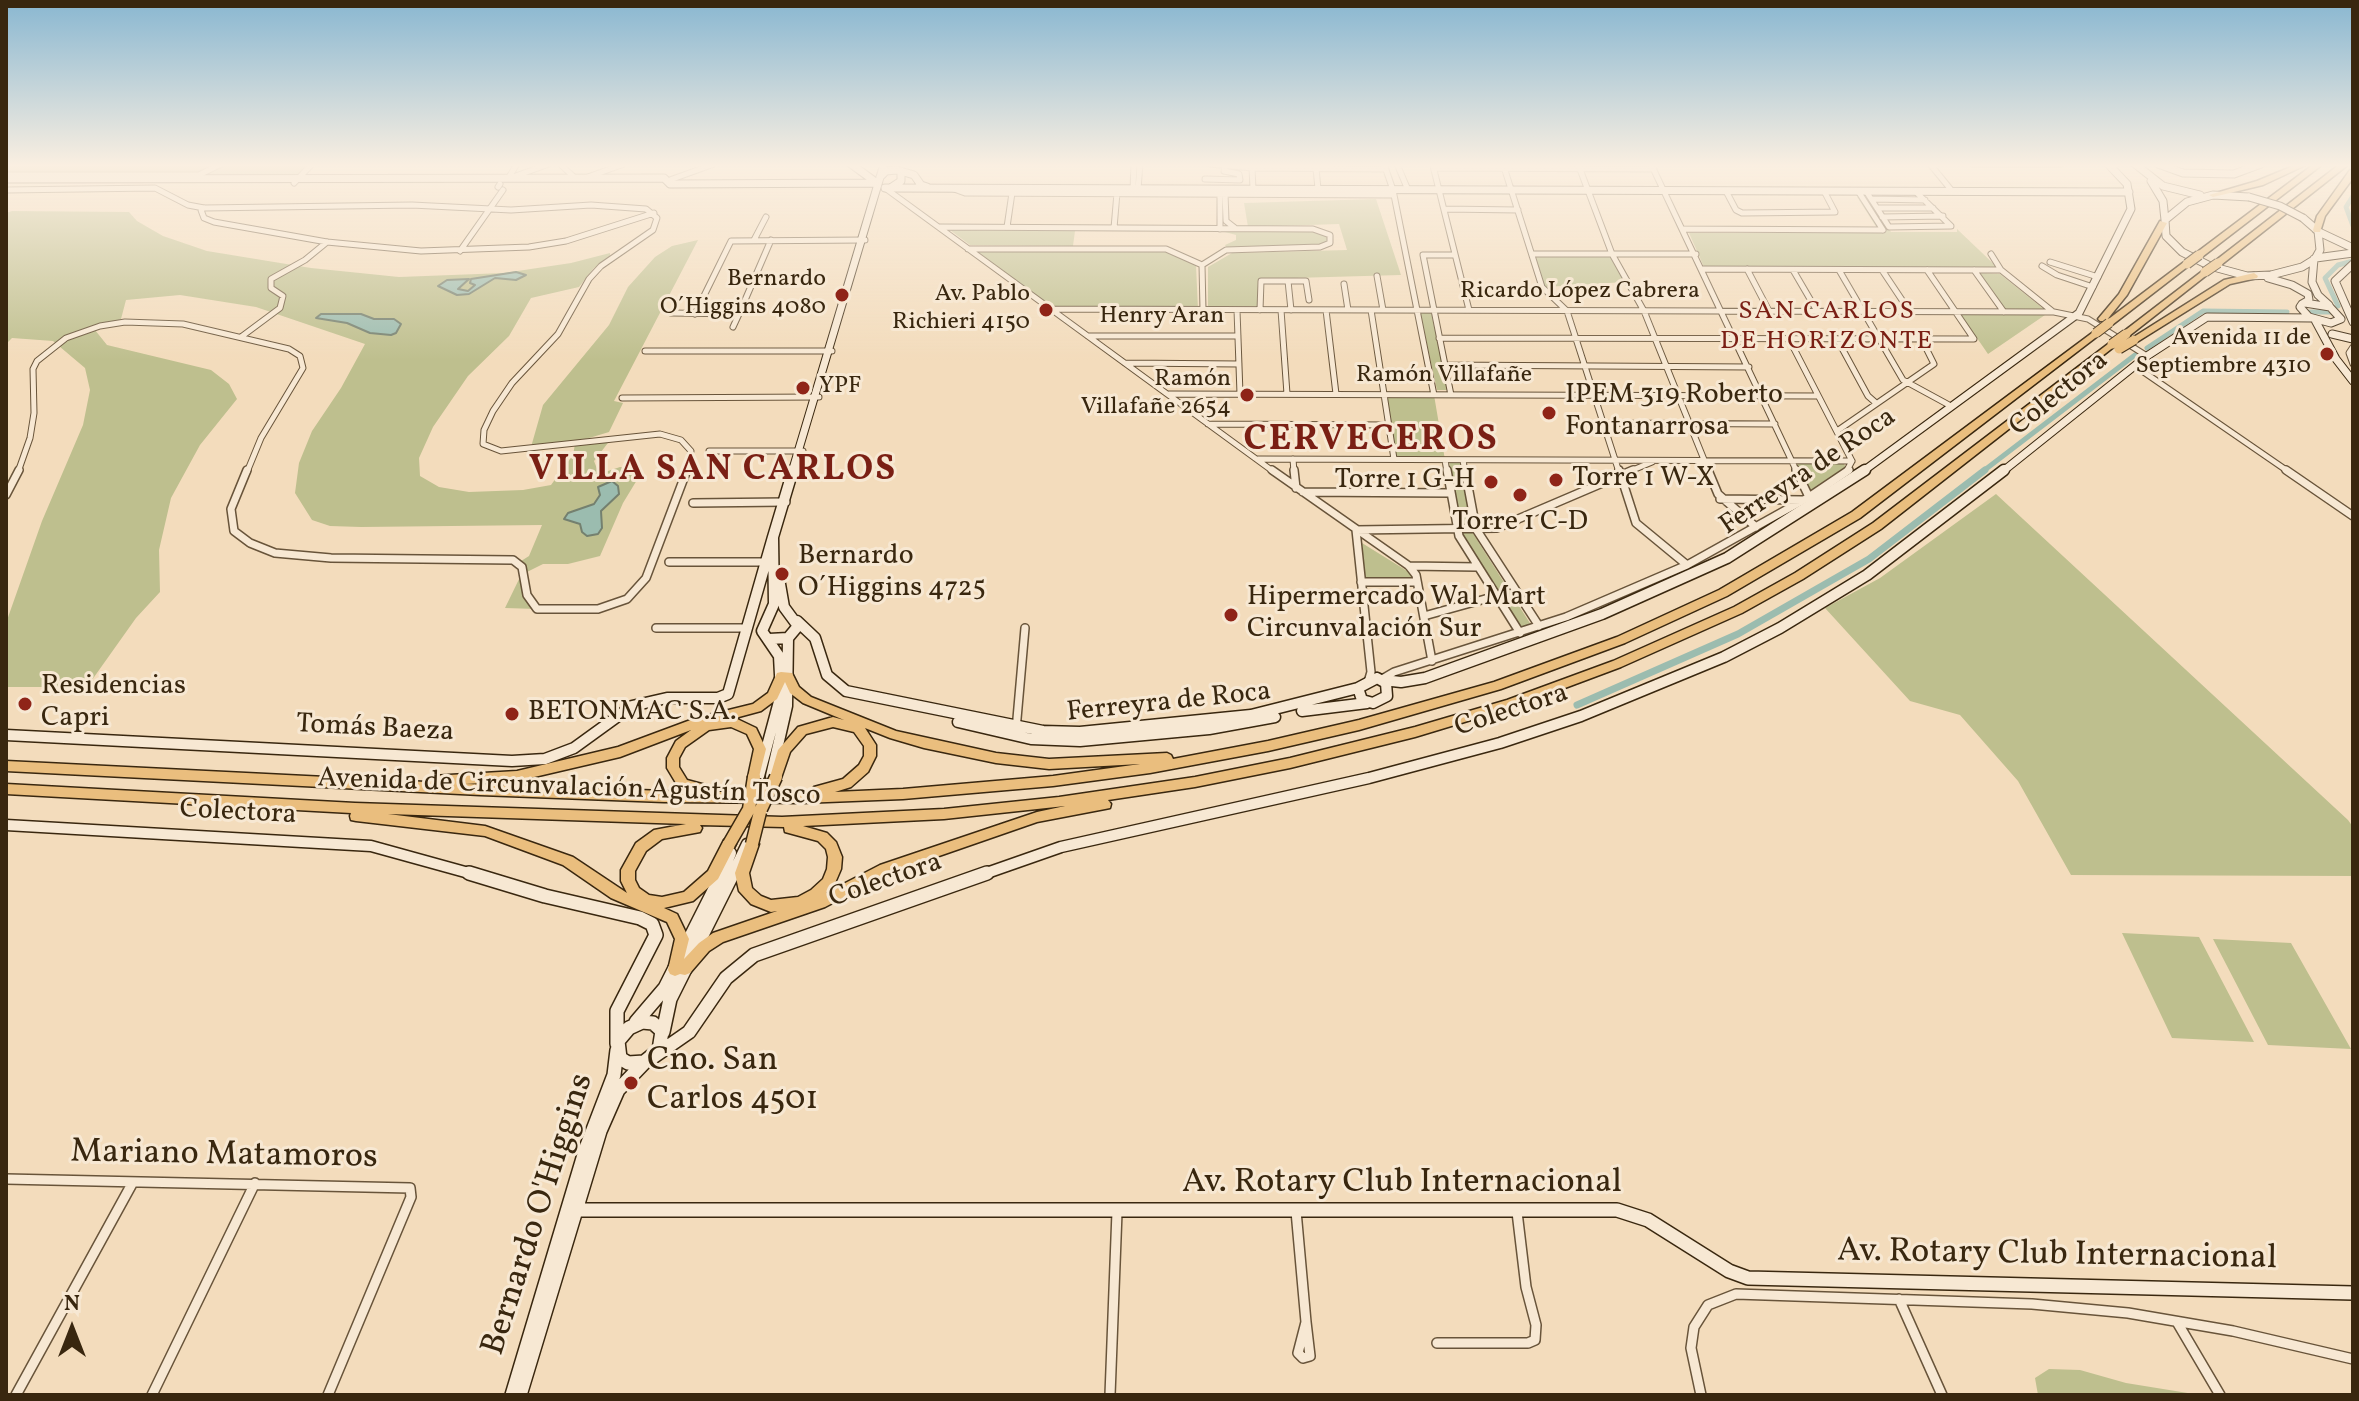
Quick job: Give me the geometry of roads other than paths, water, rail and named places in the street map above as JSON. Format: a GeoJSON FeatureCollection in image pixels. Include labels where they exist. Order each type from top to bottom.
{"type":"FeatureCollection","features":[{"type":"Feature","properties":{"kind":"highway"},"geometry":{"type":"LineString","coordinates":[[2106,321],[2159,229]]}},
{"type":"Feature","properties":{"kind":"highway","name":"Avenida de Circunvalación Agustín Tosco"},"geometry":{"type":"LineString","coordinates":[[6,789],[318,807],[754,811],[865,796],[1015,785],[1210,757],[1314,736],[1455,698],[1584,654],[1673,617],[1754,577],[1837,528],[2025,388],[2106,321],[2233,229]]}},
{"type":"Feature","properties":{"kind":"highway"},"geometry":{"type":"LineString","coordinates":[[2130,337],[2205,272],[2261,229]]}},
{"type":"Feature","properties":{"kind":"highway"},"geometry":{"type":"LineString","coordinates":[[2130,337],[2227,282],[2256,276]]}},
{"type":"Feature","properties":{"kind":"highway","name":"Avenida de Circunvalación Agustín Tosco"},"geometry":{"type":"LineString","coordinates":[[6,766],[894,817],[1022,806],[1149,790],[1290,763],[1400,736],[1510,704],[1617,664],[1726,616],[1799,576],[1877,526],[2081,369],[2130,337]]}},
{"type":"Feature","properties":{"kind":"highway"},"geometry":{"type":"LineString","coordinates":[[274,782],[476,780],[533,773],[620,752],[685,726],[757,708],[773,696],[785,676],[794,690],[807,700],[894,735],[996,758],[1065,764],[1210,757]]}},
{"type":"Feature","properties":{"kind":"highway"},"geometry":{"type":"LineString","coordinates":[[754,811],[741,844],[688,897],[670,903],[654,903],[640,897],[630,887],[627,876],[630,863],[652,838],[674,830],[754,811],[847,783],[867,762],[869,741],[862,732],[846,723],[826,722],[808,727],[786,746],[765,777],[754,811]]}},
{"type":"Feature","properties":{"kind":"highway"},"geometry":{"type":"LineString","coordinates":[[765,777],[754,811],[741,844],[745,861],[742,879],[750,895],[763,903],[780,907],[800,903],[823,889],[832,876],[834,852],[822,837],[805,830],[754,811],[689,787],[676,777],[673,758],[680,744],[700,728],[719,723],[738,724],[752,731],[759,742],[765,777]]}},
{"type":"Feature","properties":{"kind":"highway"},"geometry":{"type":"LineString","coordinates":[[680,970],[704,947],[724,935],[820,903],[885,869],[1008,826],[1053,813],[1230,781],[1290,763]]}},
{"type":"Feature","properties":{"kind":"highway"},"geometry":{"type":"LineString","coordinates":[[318,807],[354,816],[485,831],[568,861],[616,894],[672,918],[682,939],[680,970]]}},
{"type":"Feature","properties":{"kind":"main road"},"geometry":{"type":"LineString","coordinates":[[742,647],[866,229]]}},
{"type":"Feature","properties":{"kind":"main road","name":"Ferreyra de Roca"},"geometry":{"type":"LineString","coordinates":[[793,619],[815,638],[821,663],[833,680],[854,694],[1015,732],[1067,741],[1233,725],[1335,705],[1379,702],[1425,678],[1574,626],[1727,558],[1853,479],[1949,405],[2076,315],[2121,229]]}},
{"type":"Feature","properties":{"kind":"main road"},"geometry":{"type":"LineString","coordinates":[[2166,229],[2168,240],[2187,256],[2217,269],[2299,288],[2309,296],[2303,305]]}},
{"type":"Feature","properties":{"kind":"main road"},"geometry":{"type":"LineString","coordinates":[[2317,230],[2353,250]]}},
{"type":"Feature","properties":{"kind":"main road"},"geometry":{"type":"LineString","coordinates":[[2317,230],[2320,250],[2311,276],[2313,286],[2318,295],[2342,317],[2334,322],[2332,334],[2353,373]]}},
{"type":"Feature","properties":{"kind":"main road"},"geometry":{"type":"LineString","coordinates":[[2256,276],[2289,272],[2315,258],[2353,250]]}},
{"type":"Feature","properties":{"kind":"main road"},"geometry":{"type":"LineString","coordinates":[[2353,264],[2335,281],[2353,322]]}},
{"type":"Feature","properties":{"kind":"main road"},"geometry":{"type":"LineString","coordinates":[[2303,305],[2333,308]]}},
{"type":"Feature","properties":{"kind":"main road"},"geometry":{"type":"LineString","coordinates":[[2303,305],[2322,328],[2336,359],[2353,381]]}},
{"type":"Feature","properties":{"kind":"main road","name":"Colectora"},"geometry":{"type":"LineString","coordinates":[[2283,316],[2303,305]]}},
{"type":"Feature","properties":{"kind":"main road","name":"Colectora"},"geometry":{"type":"LineString","coordinates":[[651,1058],[689,1032],[726,978],[754,955],[772,947],[1037,854],[1369,778],[1500,743],[1581,716],[1724,657],[1780,628],[1867,575],[1931,529],[2147,356],[2209,316],[2283,316],[2334,322]]}},
{"type":"Feature","properties":{"kind":"main road"},"geometry":{"type":"LineString","coordinates":[[2332,334],[2353,339]]}},
{"type":"Feature","properties":{"kind":"main road"},"geometry":{"type":"LineString","coordinates":[[765,777],[787,706],[785,676],[793,619],[783,602],[777,560],[785,502]]}},
{"type":"Feature","properties":{"kind":"main road"},"geometry":{"type":"LineString","coordinates":[[768,562],[775,597],[762,631],[779,656],[785,676]]}},
{"type":"Feature","properties":{"kind":"main road"},"geometry":{"type":"LineString","coordinates":[[747,625],[766,622],[781,615],[793,619]]}},
{"type":"Feature","properties":{"kind":"main road"},"geometry":{"type":"LineString","coordinates":[[742,647],[767,638],[815,638]]}},
{"type":"Feature","properties":{"kind":"main road","name":"Tomás Baeza"},"geometry":{"type":"LineString","coordinates":[[6,735],[527,761],[545,759],[574,748],[626,709],[640,703],[667,698],[724,697],[731,686],[742,647]]}},
{"type":"Feature","properties":{"kind":"main road","name":"Ferreyra de Roca"},"geometry":{"type":"LineString","coordinates":[[1015,732],[1080,732],[1251,715],[1300,705],[1374,681],[1401,682],[1425,678]]}},
{"type":"Feature","properties":{"kind":"main road"},"geometry":{"type":"LineString","coordinates":[[1367,703],[1359,697],[1374,681],[1388,687],[1386,697]]}},
{"type":"Feature","properties":{"kind":"main road","name":"Colectora"},"geometry":{"type":"LineString","coordinates":[[6,825],[371,846],[530,892],[640,918],[652,924],[654,940],[618,1006],[617,1047]]}},
{"type":"Feature","properties":{"kind":"main road"},"geometry":{"type":"LineString","coordinates":[[680,970],[656,1002],[630,1027],[617,1047],[620,1058],[628,1063],[651,1058],[663,1036],[668,1004],[680,970],[741,844]]}},
{"type":"Feature","properties":{"kind":"main road"},"geometry":{"type":"LineString","coordinates":[[618,1006],[622,1021],[630,1027],[653,1023],[663,1036]]}},
{"type":"Feature","properties":{"kind":"main road"},"geometry":{"type":"LineString","coordinates":[[663,1036],[695,1023]]}},
{"type":"Feature","properties":{"kind":"main road","name":"Bernardo O'Higgins"},"geometry":{"type":"LineString","coordinates":[[512,1395],[586,1148],[614,1075],[617,1047]]}},
{"type":"Feature","properties":{"kind":"main road","name":"Bernardo O'Higgins"},"geometry":{"type":"LineString","coordinates":[[520,1395],[600,1131],[613,1099],[632,1072],[651,1058]]}},
{"type":"Feature","properties":{"kind":"main road","name":"Av. Rotary Club Internacional"},"geometry":{"type":"LineString","coordinates":[[577,1210],[1627,1212],[1648,1220],[1729,1271],[1748,1278],[2353,1293]]}},
{"type":"Feature","properties":{"kind":"street"},"geometry":{"type":"LineString","coordinates":[[256,229],[382,249],[458,251],[566,241],[603,229]]}},
{"type":"Feature","properties":{"kind":"street"},"geometry":{"type":"LineString","coordinates":[[458,251],[473,229]]}},
{"type":"Feature","properties":{"kind":"street"},"geometry":{"type":"LineString","coordinates":[[6,495],[22,465],[30,438],[35,364],[58,344],[100,326],[125,322],[183,324],[294,351],[303,362],[303,368],[261,438],[235,496],[231,522],[242,538],[275,553],[292,556],[513,560],[522,567],[527,595],[537,609],[598,609],[619,604],[641,585],[656,556],[691,459],[686,444],[674,437],[650,433],[557,447],[501,451],[487,448],[483,437],[505,393],[558,334],[589,279],[601,266],[649,235],[652,229]]}},
{"type":"Feature","properties":{"kind":"street"},"geometry":{"type":"LineString","coordinates":[[754,240],[760,229]]}},
{"type":"Feature","properties":{"kind":"street"},"geometry":{"type":"LineString","coordinates":[[941,229],[1298,490],[1409,566],[1417,582],[1432,661]]}},
{"type":"Feature","properties":{"kind":"street"},"geometry":{"type":"LineString","coordinates":[[1128,249],[1129,229]]}},
{"type":"Feature","properties":{"kind":"street"},"geometry":{"type":"LineString","coordinates":[[1202,265],[1235,249],[1320,247],[1331,240],[1328,233],[1319,229]]}},
{"type":"Feature","properties":{"kind":"street"},"geometry":{"type":"LineString","coordinates":[[1402,229],[1434,395]]}},
{"type":"Feature","properties":{"kind":"street"},"geometry":{"type":"LineString","coordinates":[[1449,229],[1469,310]]}},
{"type":"Feature","properties":{"kind":"street"},"geometry":{"type":"LineString","coordinates":[[1524,229],[1543,290],[1567,311],[1636,523],[1687,565],[1807,498],[1849,470],[1852,461],[1789,339]]}},
{"type":"Feature","properties":{"kind":"street"},"geometry":{"type":"LineString","coordinates":[[1603,229],[1612,254],[1644,311],[1720,499],[1756,527]]}},
{"type":"Feature","properties":{"kind":"street"},"geometry":{"type":"LineString","coordinates":[[1684,229],[1807,498]]}},
{"type":"Feature","properties":{"kind":"street"},"geometry":{"type":"LineString","coordinates":[[1760,229],[1883,229]]}},
{"type":"Feature","properties":{"kind":"street"},"geometry":{"type":"LineString","coordinates":[[733,327],[771,240]]}},
{"type":"Feature","properties":{"kind":"street"},"geometry":{"type":"LineString","coordinates":[[695,314],[729,242],[863,240]]}},
{"type":"Feature","properties":{"kind":"street"},"geometry":{"type":"LineString","coordinates":[[240,338],[280,308],[283,296],[271,288],[271,279],[327,242]]}},
{"type":"Feature","properties":{"kind":"street"},"geometry":{"type":"LineString","coordinates":[[968,249],[1169,249],[1202,265]]}},
{"type":"Feature","properties":{"kind":"street"},"geometry":{"type":"LineString","coordinates":[[1532,254],[1696,254]]}},
{"type":"Feature","properties":{"kind":"street"},"geometry":{"type":"LineString","coordinates":[[1991,254],[2001,270],[2054,312]]}},
{"type":"Feature","properties":{"kind":"street"},"geometry":{"type":"LineString","coordinates":[[1451,395],[1423,255],[1455,255]]}},
{"type":"Feature","properties":{"kind":"street"},"geometry":{"type":"LineString","coordinates":[[2050,262],[2098,277]]}},
{"type":"Feature","properties":{"kind":"street"},"geometry":{"type":"LineString","coordinates":[[1202,265],[1203,310]]}},
{"type":"Feature","properties":{"kind":"street"},"geometry":{"type":"LineString","coordinates":[[2042,266],[2057,275],[2093,287]]}},
{"type":"Feature","properties":{"kind":"street"},"geometry":{"type":"LineString","coordinates":[[1703,269],[2001,270]]}},
{"type":"Feature","properties":{"kind":"street"},"geometry":{"type":"LineString","coordinates":[[1747,269],[1769,311]]}},
{"type":"Feature","properties":{"kind":"street"},"geometry":{"type":"LineString","coordinates":[[1793,270],[1817,311]]}},
{"type":"Feature","properties":{"kind":"street"},"geometry":{"type":"LineString","coordinates":[[1839,270],[1906,383],[1949,405]]}},
{"type":"Feature","properties":{"kind":"street"},"geometry":{"type":"LineString","coordinates":[[1882,270],[1910,312]]}},
{"type":"Feature","properties":{"kind":"street"},"geometry":{"type":"LineString","coordinates":[[1439,338],[1974,339],[1927,270]]}},
{"type":"Feature","properties":{"kind":"street"},"geometry":{"type":"LineString","coordinates":[[1974,270],[2004,312]]}},
{"type":"Feature","properties":{"kind":"street"},"geometry":{"type":"LineString","coordinates":[[1377,276],[1383,310]]}},
{"type":"Feature","properties":{"kind":"street"},"geometry":{"type":"LineString","coordinates":[[1260,310],[1259,281],[1307,282],[1309,300]]}},
{"type":"Feature","properties":{"kind":"street"},"geometry":{"type":"LineString","coordinates":[[1288,281],[1291,310]]}},
{"type":"Feature","properties":{"kind":"street"},"geometry":{"type":"LineString","coordinates":[[1344,284],[1348,310]]}},
{"type":"Feature","properties":{"kind":"street"},"geometry":{"type":"LineString","coordinates":[[1464,290],[1543,290]]}},
{"type":"Feature","properties":{"kind":"street","name":"Ricardo López Cabrera"},"geometry":{"type":"LineString","coordinates":[[1050,309],[2054,312],[2076,315],[2147,356]]}},
{"type":"Feature","properties":{"kind":"street"},"geometry":{"type":"LineString","coordinates":[[1237,310],[1240,394]]}},
{"type":"Feature","properties":{"kind":"street"},"geometry":{"type":"LineString","coordinates":[[1281,310],[1287,394]]}},
{"type":"Feature","properties":{"kind":"street"},"geometry":{"type":"LineString","coordinates":[[1326,310],[1336,394]]}},
{"type":"Feature","properties":{"kind":"street"},"geometry":{"type":"LineString","coordinates":[[1371,310],[1394,459]]}},
{"type":"Feature","properties":{"kind":"street"},"geometry":{"type":"LineString","coordinates":[[671,313],[739,314]]}},
{"type":"Feature","properties":{"kind":"street","name":"Henry Aran"},"geometry":{"type":"LineString","coordinates":[[1086,336],[1238,336]]}},
{"type":"Feature","properties":{"kind":"street"},"geometry":{"type":"LineString","coordinates":[[1837,339],[1868,396],[1876,403]]}},
{"type":"Feature","properties":{"kind":"street"},"geometry":{"type":"LineString","coordinates":[[1837,431],[1935,361],[1922,340]]}},
{"type":"Feature","properties":{"kind":"street"},"geometry":{"type":"LineString","coordinates":[[2353,347],[2349,353],[2353,364]]}},
{"type":"Feature","properties":{"kind":"street"},"geometry":{"type":"LineString","coordinates":[[645,351],[830,351]]}},
{"type":"Feature","properties":{"kind":"street"},"geometry":{"type":"LineString","coordinates":[[1124,363],[1239,364]]}},
{"type":"Feature","properties":{"kind":"street"},"geometry":{"type":"LineString","coordinates":[[1444,365],[1749,367]]}},
{"type":"Feature","properties":{"kind":"street"},"geometry":{"type":"LineString","coordinates":[[2135,366],[2353,516]]}},
{"type":"Feature","properties":{"kind":"street","name":"Ramón Villafañe"},"geometry":{"type":"LineString","coordinates":[[1166,394],[1818,396]]}},
{"type":"Feature","properties":{"kind":"street"},"geometry":{"type":"LineString","coordinates":[[622,398],[817,397]]}},
{"type":"Feature","properties":{"kind":"street"},"geometry":{"type":"LineString","coordinates":[[1604,423],[1775,424]]}},
{"type":"Feature","properties":{"kind":"street"},"geometry":{"type":"LineString","coordinates":[[1208,424],[1389,425]]}},
{"type":"Feature","properties":{"kind":"street"},"geometry":{"type":"LineString","coordinates":[[709,451],[800,451]]}},
{"type":"Feature","properties":{"kind":"street"},"geometry":{"type":"LineString","coordinates":[[1256,459],[1852,461]]}},
{"type":"Feature","properties":{"kind":"street"},"geometry":{"type":"LineString","coordinates":[[1293,459],[1298,490]]}},
{"type":"Feature","properties":{"kind":"street"},"geometry":{"type":"LineString","coordinates":[[1445,460],[1457,529],[1477,567],[1520,633]]}},
{"type":"Feature","properties":{"kind":"street"},"geometry":{"type":"LineString","coordinates":[[1463,460],[1476,529],[1539,626]]}},
{"type":"Feature","properties":{"kind":"street"},"geometry":{"type":"LineString","coordinates":[[1356,530],[1497,528],[1655,460]]}},
{"type":"Feature","properties":{"kind":"street"},"geometry":{"type":"LineString","coordinates":[[1298,490],[1450,493]]}},
{"type":"Feature","properties":{"kind":"street"},"geometry":{"type":"LineString","coordinates":[[1720,499],[1807,498]]}},
{"type":"Feature","properties":{"kind":"street"},"geometry":{"type":"LineString","coordinates":[[693,503],[785,502]]}},
{"type":"Feature","properties":{"kind":"street"},"geometry":{"type":"LineString","coordinates":[[1356,530],[1374,681]]}},
{"type":"Feature","properties":{"kind":"street"},"geometry":{"type":"LineString","coordinates":[[669,562],[768,562]]}},
{"type":"Feature","properties":{"kind":"street","name":"Ferreyra de Roca"},"geometry":{"type":"LineString","coordinates":[[1374,681],[1539,626],[1687,565]]}},
{"type":"Feature","properties":{"kind":"street"},"geometry":{"type":"LineString","coordinates":[[1409,566],[1477,567]]}},
{"type":"Feature","properties":{"kind":"street"},"geometry":{"type":"LineString","coordinates":[[1361,582],[1417,582]]}},
{"type":"Feature","properties":{"kind":"street"},"geometry":{"type":"LineString","coordinates":[[1424,616],[1496,596]]}},
{"type":"Feature","properties":{"kind":"street"},"geometry":{"type":"LineString","coordinates":[[656,628],[747,625]]}},
{"type":"Feature","properties":{"kind":"street"},"geometry":{"type":"LineString","coordinates":[[1015,732],[1025,628]]}},
{"type":"Feature","properties":{"kind":"street","name":"Mariano Matamoros"},"geometry":{"type":"LineString","coordinates":[[6,1179],[406,1187],[411,1192],[328,1395]]}},
{"type":"Feature","properties":{"kind":"street"},"geometry":{"type":"LineString","coordinates":[[16,1395],[133,1182]]}},
{"type":"Feature","properties":{"kind":"street"},"geometry":{"type":"LineString","coordinates":[[152,1395],[255,1183]]}},
{"type":"Feature","properties":{"kind":"street"},"geometry":{"type":"LineString","coordinates":[[1296,1211],[1306,1322]]}},
{"type":"Feature","properties":{"kind":"street"},"geometry":{"type":"LineString","coordinates":[[1110,1395],[1117,1212]]}},
{"type":"Feature","properties":{"kind":"street"},"geometry":{"type":"LineString","coordinates":[[1437,1343],[1528,1343],[1535,1340],[1536,1325],[1526,1287],[1517,1212]]}},
{"type":"Feature","properties":{"kind":"street"},"geometry":{"type":"LineString","coordinates":[[1701,1395],[1691,1348],[1692,1334],[1702,1311],[1714,1300],[1749,1294],[2058,1306],[2177,1322],[2353,1359]]}},
{"type":"Feature","properties":{"kind":"street"},"geometry":{"type":"LineString","coordinates":[[1899,1299],[1942,1395]]}},
{"type":"Feature","properties":{"kind":"street"},"geometry":{"type":"LineString","coordinates":[[2177,1322],[2220,1395]]}},
{"type":"Feature","properties":{"kind":"waterway"},"geometry":{"type":"LineString","coordinates":[[2338,306],[2325,278],[2338,265],[2353,261]]}},
{"type":"Feature","properties":{"kind":"waterway"},"geometry":{"type":"LineString","coordinates":[[2147,348],[2203,311],[2287,312]]}},
{"type":"Feature","properties":{"kind":"waterway"},"geometry":{"type":"LineString","coordinates":[[2310,312],[2332,312]]}},
{"type":"Feature","properties":{"kind":"waterway"},"geometry":{"type":"LineString","coordinates":[[1982,472],[2135,355]]}},
{"type":"Feature","properties":{"kind":"waterway"},"geometry":{"type":"LineString","coordinates":[[1577,705],[1738,634],[1869,559],[1985,470]]}},
{"type":"Feature","properties":{"kind":"place","name":"Bernardo O´Higgins 4080"},"geometry":{"type":"Point","coordinates":[842,295]}},
{"type":"Feature","properties":{"kind":"place","name":"Av. Pablo Richieri 4150"},"geometry":{"type":"Point","coordinates":[1046,310]}},
{"type":"Feature","properties":{"kind":"place","name":"Avenida 11 de Septiembre 4310"},"geometry":{"type":"Point","coordinates":[2327,354]}},
{"type":"Feature","properties":{"kind":"place","name":"YPF"},"geometry":{"type":"Point","coordinates":[803,388]}},
{"type":"Feature","properties":{"kind":"place","name":"Ramón Villafañe 2654"},"geometry":{"type":"Point","coordinates":[1247,395]}},
{"type":"Feature","properties":{"kind":"place","name":"IPEM 319 Roberto Fontanarrosa"},"geometry":{"type":"Point","coordinates":[1549,413]}},
{"type":"Feature","properties":{"kind":"place","name":"Torre 1 W-X"},"geometry":{"type":"Point","coordinates":[1556,480]}},
{"type":"Feature","properties":{"kind":"place","name":"Torre 1 G-H"},"geometry":{"type":"Point","coordinates":[1491,482]}},
{"type":"Feature","properties":{"kind":"place","name":"Torre 1 C-D"},"geometry":{"type":"Point","coordinates":[1520,495]}},
{"type":"Feature","properties":{"kind":"place","name":"Bernardo O´Higgins 4725"},"geometry":{"type":"Point","coordinates":[782,574]}},
{"type":"Feature","properties":{"kind":"place","name":"Hipermercado Wal Mart Circunvalación Sur"},"geometry":{"type":"Point","coordinates":[1231,615]}},
{"type":"Feature","properties":{"kind":"place","name":"Residencias Capri"},"geometry":{"type":"Point","coordinates":[25,704]}},
{"type":"Feature","properties":{"kind":"place","name":"BETONMAC S.A."},"geometry":{"type":"Point","coordinates":[512,714]}},
{"type":"Feature","properties":{"kind":"place","name":"Cno. San Carlos 4501"},"geometry":{"type":"Point","coordinates":[631,1083]}},
{"type":"Feature","properties":{"kind":"district","name":"SAN CARLOS DE HORIZONTE"},"geometry":{"type":"Point","coordinates":[1827,328]}},
{"type":"Feature","properties":{"kind":"district","name":"CERVECEROS"},"geometry":{"type":"Point","coordinates":[1371,442]}},
{"type":"Feature","properties":{"kind":"district","name":"VILLA SAN CARLOS"},"geometry":{"type":"Point","coordinates":[713,472]}}]}
